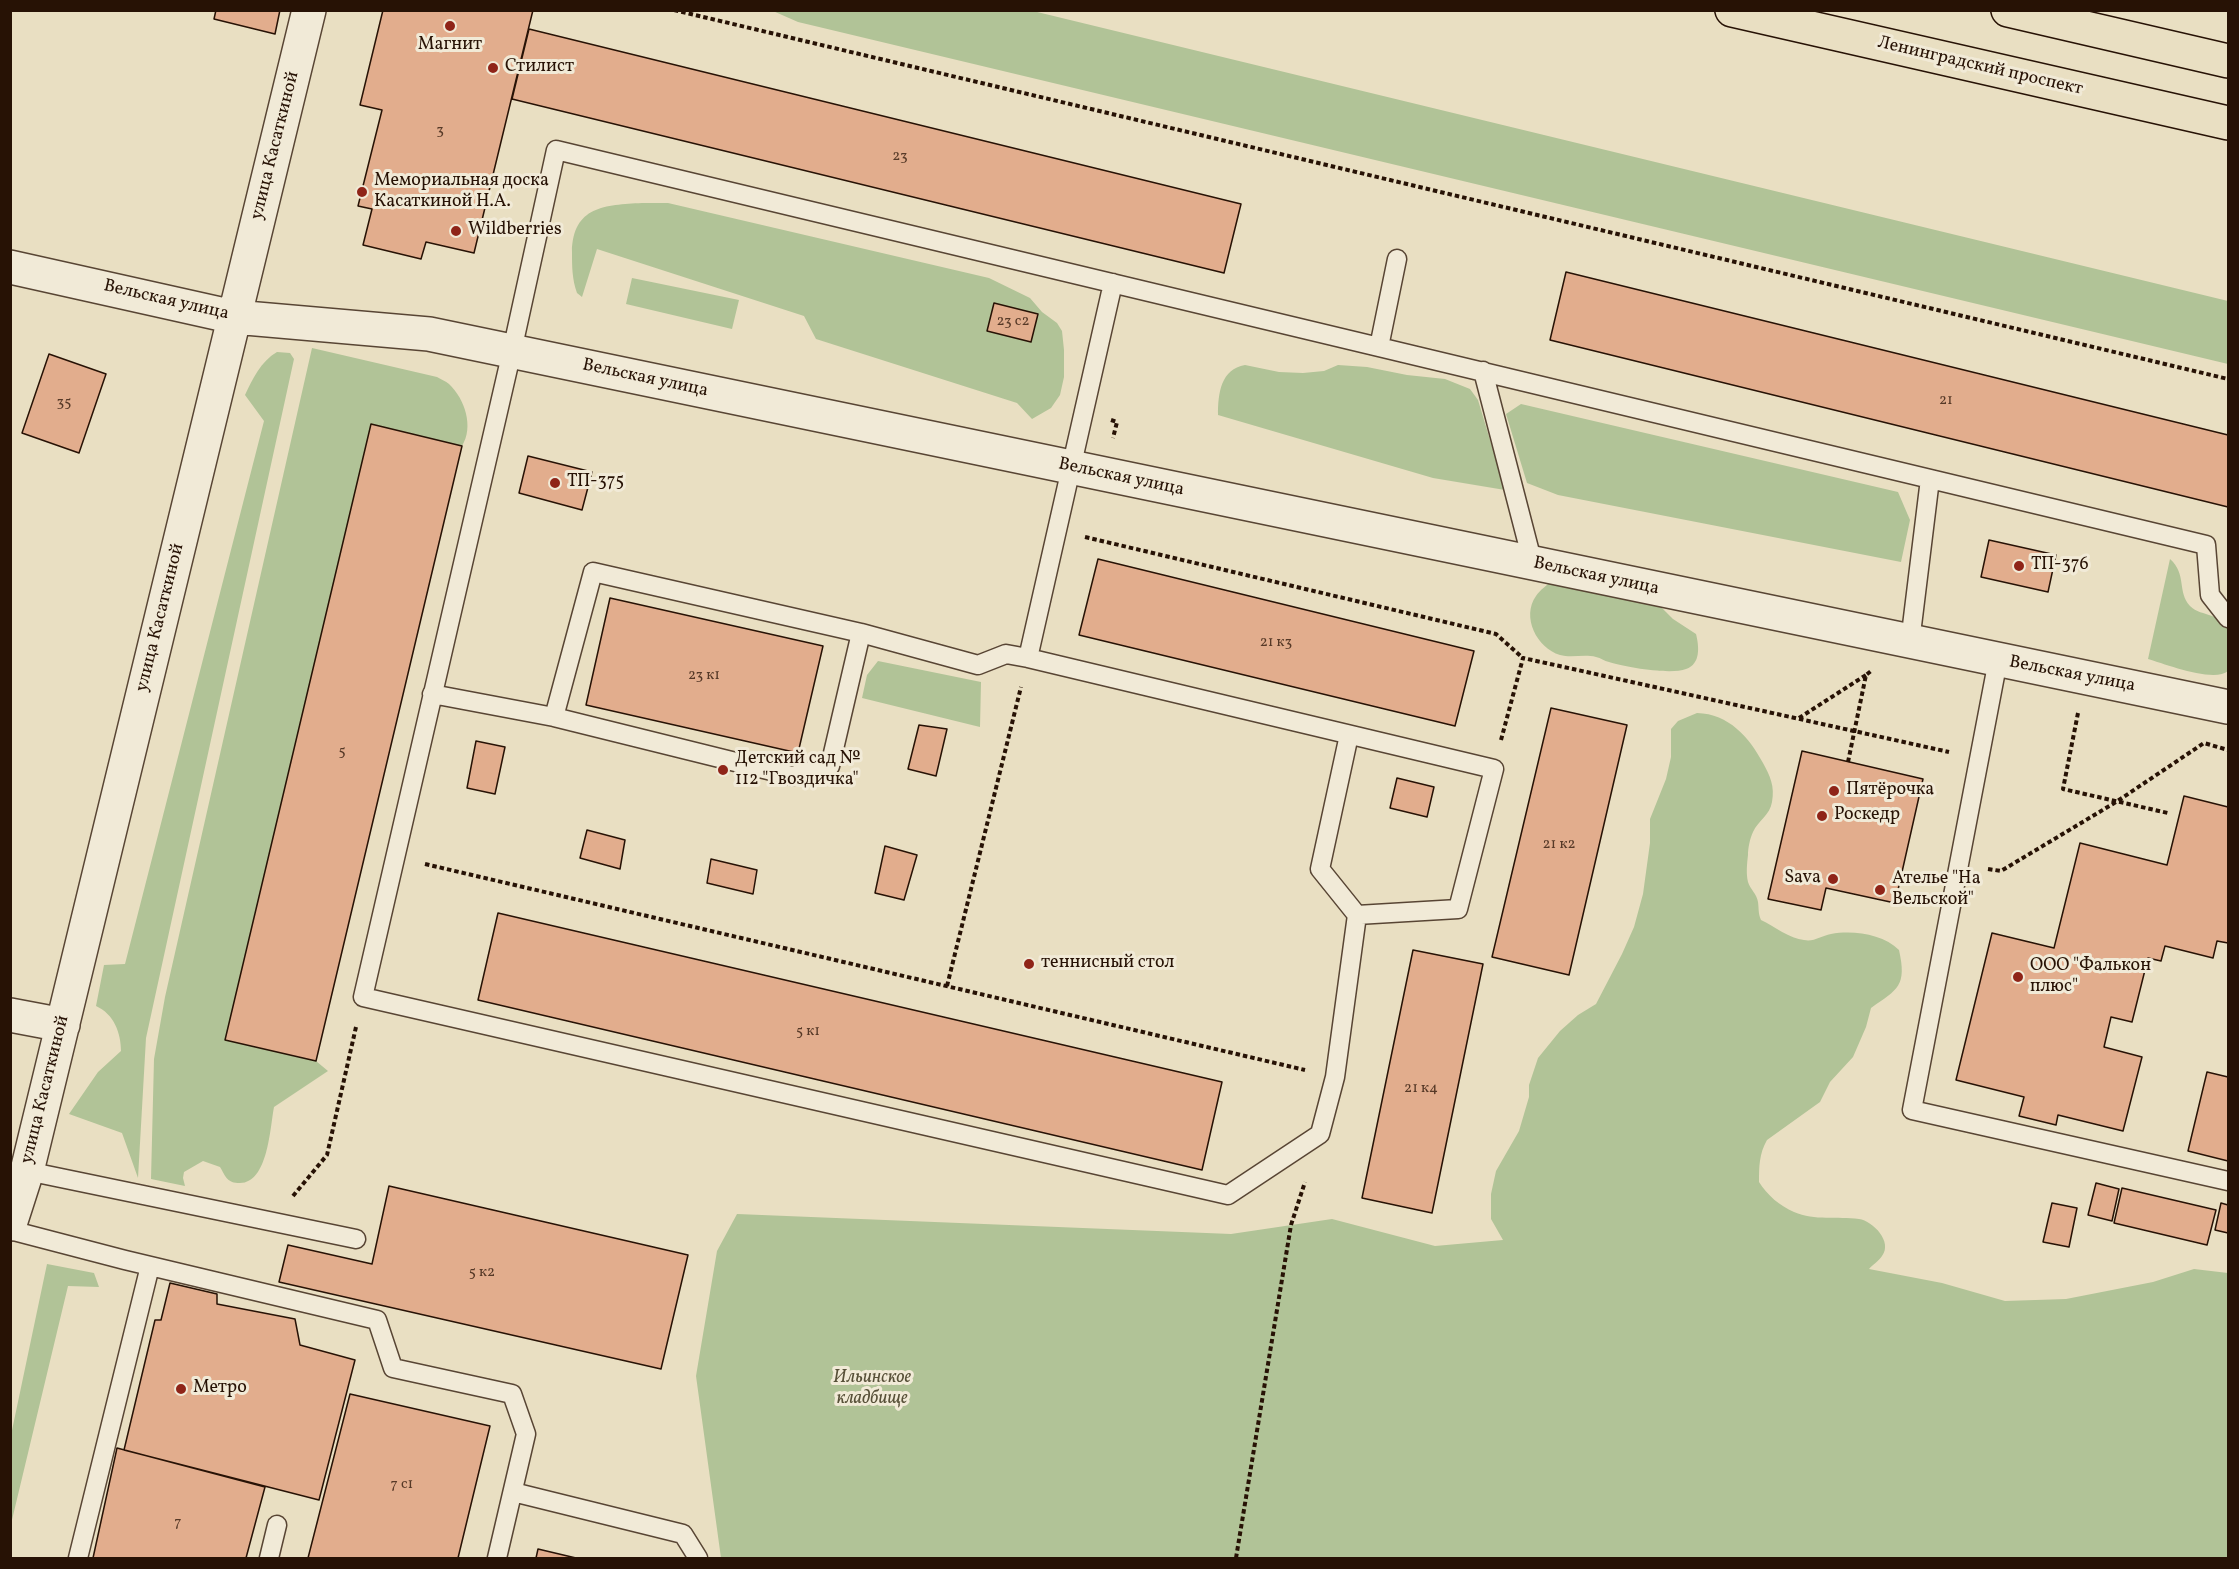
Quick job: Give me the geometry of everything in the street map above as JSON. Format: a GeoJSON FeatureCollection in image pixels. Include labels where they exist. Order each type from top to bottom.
{"type":"FeatureCollection","features":[{"type":"Feature","properties":{"kind":"main road","name":"Ленинградский проспект"},"geometry":{"type":"LineString","coordinates":[[1732,10],[2229,123]]}},
{"type":"Feature","properties":{"kind":"main road"},"geometry":{"type":"LineString","coordinates":[[2008,10],[2229,61]]}},
{"type":"Feature","properties":{"kind":"street","name":"улица Касаткиной"},"geometry":{"type":"LineString","coordinates":[[10,1224],[27,1171],[63,1025],[309,10]]}},
{"type":"Feature","properties":{"kind":"street","name":"Вельская улица"},"geometry":{"type":"LineString","coordinates":[[10,267],[234,317],[429,334],[2229,707]]}},
{"type":"Feature","properties":{"kind":"street"},"geometry":{"type":"LineString","coordinates":[[10,1016],[63,1025]]}},
{"type":"Feature","properties":{"kind":"lane"},"geometry":{"type":"LineString","coordinates":[[1349,735],[1320,869],[1357,915],[1335,1077],[1320,1134],[1228,1195],[363,997],[556,150],[2205,545],[2210,595],[2229,618]]}},
{"type":"Feature","properties":{"kind":"lane"},"geometry":{"type":"LineString","coordinates":[[1378,346],[1397,259]]}},
{"type":"Feature","properties":{"kind":"lane"},"geometry":{"type":"LineString","coordinates":[[1028,658],[1113,283]]}},
{"type":"Feature","properties":{"kind":"lane"},"geometry":{"type":"LineString","coordinates":[[1483,371],[1533,564]]}},
{"type":"Feature","properties":{"kind":"lane"},"geometry":{"type":"LineString","coordinates":[[1910,642],[1930,479]]}},
{"type":"Feature","properties":{"kind":"lane"},"geometry":{"type":"LineString","coordinates":[[554,717],[593,572],[861,633],[978,665],[1006,654],[1028,658],[1494,769],[1458,909],[1357,915]]}},
{"type":"Feature","properties":{"kind":"lane"},"geometry":{"type":"LineString","coordinates":[[432,694],[554,717],[792,777],[830,766],[861,633]]}},
{"type":"Feature","properties":{"kind":"lane"},"geometry":{"type":"LineString","coordinates":[[1998,660],[1912,1110],[2229,1181]]}},
{"type":"Feature","properties":{"kind":"lane"},"geometry":{"type":"LineString","coordinates":[[27,1171],[356,1239]]}},
{"type":"Feature","properties":{"kind":"lane"},"geometry":{"type":"LineString","coordinates":[[10,1230],[377,1320],[393,1368],[512,1394],[526,1434],[497,1558]]}},
{"type":"Feature","properties":{"kind":"lane"},"geometry":{"type":"LineString","coordinates":[[78,1558],[150,1266]]}},
{"type":"Feature","properties":{"kind":"lane"},"geometry":{"type":"LineString","coordinates":[[513,1492],[683,1534],[698,1558]]}},
{"type":"Feature","properties":{"kind":"lane"},"geometry":{"type":"LineString","coordinates":[[269,1558],[277,1525]]}},
{"type":"Feature","properties":{"kind":"path"},"geometry":{"type":"LineString","coordinates":[[674,10],[2229,379]]}},
{"type":"Feature","properties":{"kind":"path"},"geometry":{"type":"LineString","coordinates":[[1057,530],[1496,634],[1522,658],[1979,758]]}},
{"type":"Feature","properties":{"kind":"path"},"geometry":{"type":"LineString","coordinates":[[1798,718],[1866,675],[1910,642]]}},
{"type":"Feature","properties":{"kind":"path"},"geometry":{"type":"LineString","coordinates":[[947,986],[1028,658]]}},
{"type":"Feature","properties":{"kind":"path"},"geometry":{"type":"LineString","coordinates":[[1494,769],[1522,658]]}},
{"type":"Feature","properties":{"kind":"path"},"geometry":{"type":"LineString","coordinates":[[1848,762],[1866,675]]}},
{"type":"Feature","properties":{"kind":"path"},"geometry":{"type":"LineString","coordinates":[[2086,677],[2063,789],[2168,813]]}},
{"type":"Feature","properties":{"kind":"path"},"geometry":{"type":"LineString","coordinates":[[1959,864],[2001,871],[2116,802],[2204,743],[2229,750]]}},
{"type":"Feature","properties":{"kind":"path"},"geometry":{"type":"LineString","coordinates":[[395,857],[1335,1077]]}},
{"type":"Feature","properties":{"kind":"path"},"geometry":{"type":"LineString","coordinates":[[271,1222],[327,1155],[363,997]]}},
{"type":"Feature","properties":{"kind":"path"},"geometry":{"type":"LineString","coordinates":[[1236,1558],[1291,1225],[1320,1134]]}},
{"type":"Feature","properties":{"kind":"green space"},"geometry":{"type":"Polygon","coordinates":[[[773,11],[1033,11],[2228,301],[2228,364],[798,22],[773,11]]]}},
{"type":"Feature","properties":{"kind":"green space"},"geometry":{"type":"Polygon","coordinates":[[[668,203],[989,278],[1030,298],[1042,312],[1057,323],[1062,331],[1064,377],[1060,395],[1051,408],[1032,419],[1017,403],[816,339],[804,316],[597,249],[582,297],[577,293],[572,267],[574,237],[578,225],[585,217],[604,207],[668,203]]]}},
{"type":"Feature","properties":{"kind":"green space"},"geometry":{"type":"Polygon","coordinates":[[[632,278],[739,300],[732,329],[626,304],[632,278]]]}},
{"type":"Feature","properties":{"kind":"green space"},"geometry":{"type":"Polygon","coordinates":[[[312,348],[437,377],[445,381],[455,390],[463,405],[467,422],[466,438],[462,446],[371,424],[316,1061],[328,1071],[274,1107],[266,1153],[257,1174],[249,1181],[232,1182],[227,1179],[220,1167],[203,1161],[184,1172],[185,1186],[151,1179],[154,1059],[165,997],[312,348]]]}},
{"type":"Feature","properties":{"kind":"green space"},"geometry":{"type":"Polygon","coordinates":[[[277,352],[290,353],[294,359],[146,1038],[138,1178],[122,1133],[69,1114],[98,1072],[121,1051],[120,1038],[112,1019],[96,1006],[104,965],[125,964],[264,421],[245,395],[262,366],[277,352]]]}},
{"type":"Feature","properties":{"kind":"green space"},"geometry":{"type":"Polygon","coordinates":[[[1245,365],[1279,372],[1303,373],[1324,371],[1338,365],[1367,367],[1407,375],[1445,379],[1470,389],[1478,400],[1505,490],[1433,478],[1218,415],[1222,383],[1231,371],[1245,365]]]}},
{"type":"Feature","properties":{"kind":"green space"},"geometry":{"type":"Polygon","coordinates":[[[1521,404],[1898,492],[1910,520],[1901,562],[1558,495],[1527,483],[1506,414],[1521,404]]]}},
{"type":"Feature","properties":{"kind":"green space"},"geometry":{"type":"Polygon","coordinates":[[[2170,559],[2178,571],[2186,601],[2190,606],[2228,626],[2228,671],[2212,675],[2201,674],[2148,659],[2170,559]]]}},
{"type":"Feature","properties":{"kind":"green space"},"geometry":{"type":"Polygon","coordinates":[[[1553,580],[1660,606],[1673,619],[1696,634],[1697,659],[1691,667],[1686,669],[1659,671],[1607,662],[1592,656],[1564,656],[1552,651],[1538,639],[1530,613],[1536,596],[1553,580]]]}},
{"type":"Feature","properties":{"kind":"green space"},"geometry":{"type":"Polygon","coordinates":[[[878,661],[981,682],[980,727],[862,698],[867,675],[878,661]]]}},
{"type":"Feature","properties":{"kind":"green space","name":"Ильинское кладбище"},"geometry":{"type":"Polygon","coordinates":[[[1697,713],[1719,718],[1737,729],[1757,753],[1771,781],[1773,796],[1771,807],[1752,834],[1747,865],[1748,882],[1757,899],[1761,920],[1788,935],[1804,940],[1840,933],[1867,934],[1885,940],[1899,950],[1901,962],[1902,972],[1898,985],[1894,991],[1871,1008],[1866,1027],[1853,1057],[1830,1082],[1820,1102],[1767,1140],[1761,1155],[1759,1182],[1774,1200],[1794,1212],[1818,1217],[1859,1219],[1870,1224],[1880,1233],[1885,1250],[1879,1260],[1869,1269],[1942,1283],[2005,1301],[2066,1299],[2153,1282],[2194,1269],[2228,1273],[2228,1558],[721,1558],[696,1376],[717,1251],[737,1214],[1231,1234],[1332,1219],[1435,1246],[1503,1240],[1491,1219],[1491,1194],[1496,1171],[1519,1131],[1529,1097],[1529,1085],[1538,1058],[1560,1031],[1578,1015],[1596,1004],[1634,927],[1643,894],[1650,843],[1650,819],[1666,779],[1671,757],[1671,729],[1678,721],[1697,713]]]}},
{"type":"Feature","properties":{"kind":"green space"},"geometry":{"type":"Polygon","coordinates":[[[47,1264],[94,1273],[99,1287],[68,1286],[11,1524],[11,1435],[47,1264]]]}},
{"type":"Feature","properties":{"kind":"building"},"geometry":{"type":"Polygon","coordinates":[[[216,10],[280,10],[275,34],[214,19],[216,10]]]}},
{"type":"Feature","properties":{"kind":"building"},"geometry":{"type":"Polygon","coordinates":[[[383,10],[533,10],[474,253],[426,242],[421,259],[363,245],[372,209],[358,206],[382,110],[360,105],[383,10]]]}},
{"type":"Feature","properties":{"kind":"building"},"geometry":{"type":"Polygon","coordinates":[[[529,29],[1241,204],[1224,273],[512,99],[529,29]]]}},
{"type":"Feature","properties":{"kind":"building"},"geometry":{"type":"Polygon","coordinates":[[[1566,272],[2228,435],[2228,507],[1550,340],[1566,272]]]}},
{"type":"Feature","properties":{"kind":"building"},"geometry":{"type":"Polygon","coordinates":[[[994,303],[1038,314],[1031,342],[987,331],[994,303]]]}},
{"type":"Feature","properties":{"kind":"building"},"geometry":{"type":"Polygon","coordinates":[[[49,354],[106,374],[79,453],[22,433],[49,354]]]}},
{"type":"Feature","properties":{"kind":"building"},"geometry":{"type":"Polygon","coordinates":[[[371,424],[462,446],[316,1061],[225,1040],[371,424]]]}},
{"type":"Feature","properties":{"kind":"building","name":"ТП-375"},"geometry":{"type":"Polygon","coordinates":[[[528,456],[592,472],[582,510],[519,493],[528,456]]]}},
{"type":"Feature","properties":{"kind":"building","name":"ТП-376"},"geometry":{"type":"Polygon","coordinates":[[[1989,540],[2056,555],[2048,592],[1981,577],[1989,540]]]}},
{"type":"Feature","properties":{"kind":"building"},"geometry":{"type":"Polygon","coordinates":[[[1098,559],[1474,651],[1455,726],[1079,635],[1098,559]]]}},
{"type":"Feature","properties":{"kind":"building"},"geometry":{"type":"Polygon","coordinates":[[[610,598],[823,646],[798,753],[586,705],[610,598]]]}},
{"type":"Feature","properties":{"kind":"building"},"geometry":{"type":"Polygon","coordinates":[[[1551,708],[1627,725],[1569,975],[1492,957],[1551,708]]]}},
{"type":"Feature","properties":{"kind":"building"},"geometry":{"type":"Polygon","coordinates":[[[919,725],[947,729],[936,776],[908,769],[919,725]]]}},
{"type":"Feature","properties":{"kind":"building"},"geometry":{"type":"Polygon","coordinates":[[[476,741],[505,747],[495,794],[467,788],[476,741]]]}},
{"type":"Feature","properties":{"kind":"building"},"geometry":{"type":"Polygon","coordinates":[[[1802,751],[1923,779],[1895,903],[1826,888],[1821,910],[1768,899],[1802,751]]]}},
{"type":"Feature","properties":{"kind":"building"},"geometry":{"type":"Polygon","coordinates":[[[1397,778],[1434,787],[1427,817],[1390,808],[1397,778]]]}},
{"type":"Feature","properties":{"kind":"building"},"geometry":{"type":"Polygon","coordinates":[[[2184,796],[2228,807],[2228,943],[2217,941],[2213,958],[2165,946],[2161,961],[2148,958],[2132,1022],[2111,1017],[2104,1047],[2142,1057],[2123,1131],[2058,1115],[2056,1125],[2019,1116],[2024,1097],[1956,1080],[1992,933],[2054,948],[2080,843],[2167,865],[2184,796]]]}},
{"type":"Feature","properties":{"kind":"building"},"geometry":{"type":"Polygon","coordinates":[[[587,830],[625,840],[620,869],[580,858],[587,830]]]}},
{"type":"Feature","properties":{"kind":"building"},"geometry":{"type":"Polygon","coordinates":[[[885,846],[917,855],[904,900],[875,893],[885,846]]]}},
{"type":"Feature","properties":{"kind":"building"},"geometry":{"type":"Polygon","coordinates":[[[711,859],[757,870],[753,894],[707,883],[711,859]]]}},
{"type":"Feature","properties":{"kind":"building"},"geometry":{"type":"Polygon","coordinates":[[[498,913],[1222,1082],[1202,1170],[478,1000],[498,913]]]}},
{"type":"Feature","properties":{"kind":"building"},"geometry":{"type":"Polygon","coordinates":[[[1413,950],[1483,964],[1432,1213],[1362,1198],[1413,950]]]}},
{"type":"Feature","properties":{"kind":"building"},"geometry":{"type":"Polygon","coordinates":[[[2207,1072],[2228,1077],[2228,1161],[2188,1151],[2207,1072]]]}},
{"type":"Feature","properties":{"kind":"building"},"geometry":{"type":"Polygon","coordinates":[[[2096,1183],[2119,1189],[2112,1221],[2088,1215],[2096,1183]]]}},
{"type":"Feature","properties":{"kind":"building"},"geometry":{"type":"Polygon","coordinates":[[[389,1186],[688,1255],[661,1369],[279,1282],[288,1245],[372,1264],[389,1186]]]}},
{"type":"Feature","properties":{"kind":"building"},"geometry":{"type":"Polygon","coordinates":[[[2122,1188],[2216,1210],[2207,1245],[2114,1223],[2122,1188]]]}},
{"type":"Feature","properties":{"kind":"building"},"geometry":{"type":"Polygon","coordinates":[[[2052,1203],[2077,1208],[2069,1247],[2043,1242],[2052,1203]]]}},
{"type":"Feature","properties":{"kind":"building"},"geometry":{"type":"Polygon","coordinates":[[[2221,1203],[2228,1205],[2228,1233],[2215,1230],[2221,1203]]]}},
{"type":"Feature","properties":{"kind":"building"},"geometry":{"type":"Polygon","coordinates":[[[170,1283],[217,1294],[217,1304],[295,1319],[300,1345],[355,1360],[319,1500],[124,1450],[155,1320],[161,1320],[170,1283]]]}},
{"type":"Feature","properties":{"kind":"building"},"geometry":{"type":"Polygon","coordinates":[[[350,1394],[490,1426],[458,1558],[308,1558],[350,1394]]]}},
{"type":"Feature","properties":{"kind":"building"},"geometry":{"type":"Polygon","coordinates":[[[117,1448],[265,1487],[246,1558],[93,1558],[117,1448]]]}},
{"type":"Feature","properties":{"kind":"building"},"geometry":{"type":"Polygon","coordinates":[[[538,1549],[576,1558],[536,1558],[538,1549]]]}},
{"type":"Feature","properties":{"kind":"place","name":"Магнит"},"geometry":{"type":"Point","coordinates":[450,26]}},
{"type":"Feature","properties":{"kind":"place","name":"Стилист"},"geometry":{"type":"Point","coordinates":[493,68]}},
{"type":"Feature","properties":{"kind":"place","name":"Мемориальная доска Касаткиной Н.А."},"geometry":{"type":"Point","coordinates":[362,192]}},
{"type":"Feature","properties":{"kind":"place","name":"Wildberries"},"geometry":{"type":"Point","coordinates":[456,231]}},
{"type":"Feature","properties":{"kind":"place","name":"ТП-375"},"geometry":{"type":"Point","coordinates":[555,483]}},
{"type":"Feature","properties":{"kind":"place","name":"ТП-376"},"geometry":{"type":"Point","coordinates":[2019,566]}},
{"type":"Feature","properties":{"kind":"place","name":"Детский сад № 112 \"Гвоздичка\""},"geometry":{"type":"Point","coordinates":[723,770]}},
{"type":"Feature","properties":{"kind":"place","name":"Пятёрочка"},"geometry":{"type":"Point","coordinates":[1834,791]}},
{"type":"Feature","properties":{"kind":"place","name":"Роскедр"},"geometry":{"type":"Point","coordinates":[1822,816]}},
{"type":"Feature","properties":{"kind":"place","name":"Sava"},"geometry":{"type":"Point","coordinates":[1833,879]}},
{"type":"Feature","properties":{"kind":"place","name":"Ателье \"На Вельской\""},"geometry":{"type":"Point","coordinates":[1880,890]}},
{"type":"Feature","properties":{"kind":"place","name":"теннисный стол"},"geometry":{"type":"Point","coordinates":[1029,964]}},
{"type":"Feature","properties":{"kind":"place","name":"ООО \"Фалькон плюс\""},"geometry":{"type":"Point","coordinates":[2018,977]}},
{"type":"Feature","properties":{"kind":"place","name":"Метро"},"geometry":{"type":"Point","coordinates":[181,1389]}}]}
